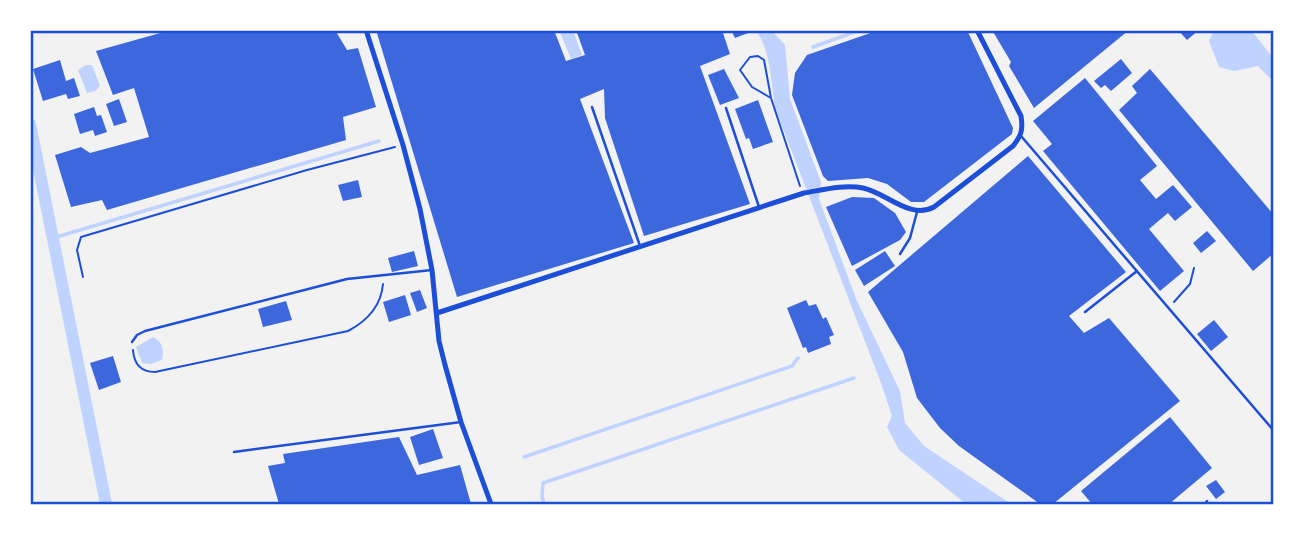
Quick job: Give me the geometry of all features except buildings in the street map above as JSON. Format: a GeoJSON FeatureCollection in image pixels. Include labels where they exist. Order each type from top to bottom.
{"type":"FeatureCollection","features":[{"type":"Feature","properties":{"kind":"street"},"geometry":{"type":"LineString","coordinates":[[366,30],[403,145],[420,209],[432,270],[439,341],[460,422],[491,504]]}},
{"type":"Feature","properties":{"kind":"street"},"geometry":{"type":"LineString","coordinates":[[437,313],[803,193],[861,187],[917,212],[925,212],[1013,146],[1021,136],[1021,116],[977,30]]}},
{"type":"Feature","properties":{"kind":"lane"},"geometry":{"type":"LineString","coordinates":[[592,107],[640,246]]}},
{"type":"Feature","properties":{"kind":"lane"},"geometry":{"type":"LineString","coordinates":[[726,108],[759,206]]}},
{"type":"Feature","properties":{"kind":"lane"},"geometry":{"type":"LineString","coordinates":[[1021,136],[1274,431]]}},
{"type":"Feature","properties":{"kind":"lane"},"geometry":{"type":"LineString","coordinates":[[900,254],[910,238],[917,212]]}},
{"type":"Feature","properties":{"kind":"lane"},"geometry":{"type":"LineString","coordinates":[[132,342],[145,331],[348,279],[432,270]]}},
{"type":"Feature","properties":{"kind":"lane"},"geometry":{"type":"LineString","coordinates":[[1085,312],[1137,271]]}},
{"type":"Feature","properties":{"kind":"lane"},"geometry":{"type":"LineString","coordinates":[[234,452],[460,422]]}},
{"type":"Feature","properties":{"kind":"path"},"geometry":{"type":"LineString","coordinates":[[771,98],[751,87],[740,70],[750,57],[758,56],[764,60],[771,98],[803,193]]}},
{"type":"Feature","properties":{"kind":"path"},"geometry":{"type":"LineString","coordinates":[[83,277],[77,250],[81,237],[307,170],[403,145]]}},
{"type":"Feature","properties":{"kind":"path"},"geometry":{"type":"LineString","coordinates":[[1168,307],[1186,291],[1194,268]]}},
{"type":"Feature","properties":{"kind":"path"},"geometry":{"type":"LineString","coordinates":[[132,342],[133,356],[139,368],[146,372],[155,372],[348,331],[363,323],[379,303],[384,276]]}},
{"type":"Feature","properties":{"kind":"water"},"geometry":{"type":"Polygon","coordinates":[[[559,30],[573,30],[582,55],[571,59],[559,30]]]}},
{"type":"Feature","properties":{"kind":"water"},"geometry":{"type":"Polygon","coordinates":[[[756,30],[771,30],[785,45],[790,99],[821,182],[819,199],[857,301],[900,391],[905,423],[924,446],[1011,504],[966,504],[899,450],[887,427],[892,416],[881,383],[775,108],[768,57],[756,30]]]}},
{"type":"Feature","properties":{"kind":"water"},"geometry":{"type":"Polygon","coordinates":[[[1214,30],[1251,30],[1274,59],[1274,82],[1258,66],[1234,71],[1219,67],[1209,41],[1214,30]]]}},
{"type":"Feature","properties":{"kind":"water"},"geometry":{"type":"Polygon","coordinates":[[[92,65],[100,86],[87,93],[78,70],[92,65]]]}},
{"type":"Feature","properties":{"kind":"water"},"geometry":{"type":"Polygon","coordinates":[[[153,337],[162,346],[162,360],[151,364],[142,363],[136,347],[153,337]]]}},
{"type":"Feature","properties":{"kind":"waterway"},"geometry":{"type":"LineString","coordinates":[[813,47],[860,30]]}},
{"type":"Feature","properties":{"kind":"waterway"},"geometry":{"type":"LineString","coordinates":[[30,124],[106,504]]}},
{"type":"Feature","properties":{"kind":"waterway"},"geometry":{"type":"LineString","coordinates":[[53,238],[379,141]]}},
{"type":"Feature","properties":{"kind":"waterway"},"geometry":{"type":"LineString","coordinates":[[524,457],[792,366],[798,358]]}},
{"type":"Feature","properties":{"kind":"waterway"},"geometry":{"type":"LineString","coordinates":[[544,504],[543,483],[854,378]]}}]}
